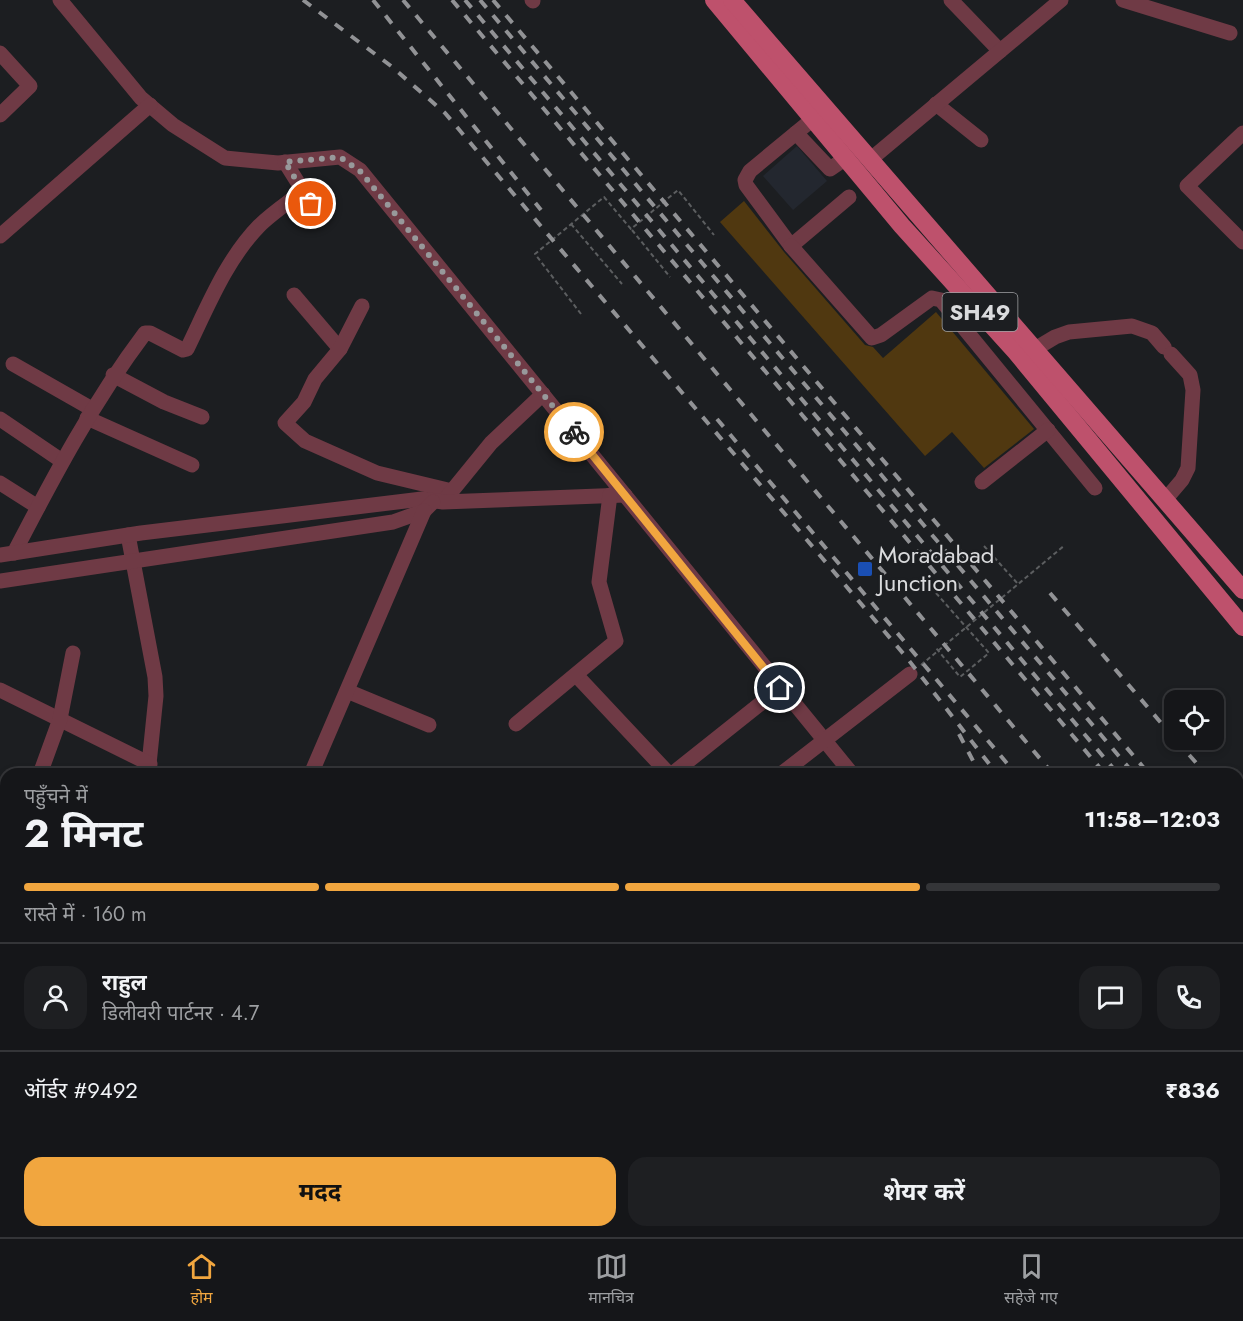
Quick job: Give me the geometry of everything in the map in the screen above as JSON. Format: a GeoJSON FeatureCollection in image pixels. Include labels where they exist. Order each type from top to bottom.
{"type":"FeatureCollection","features":[{"type":"Feature","properties":{"kind":"main road","name":"SH49"},"geometry":{"type":"LineString","coordinates":[[714,0],[846,158],[1016,352],[1243,627]]}},
{"type":"Feature","properties":{"kind":"main road","name":"SH49"},"geometry":{"type":"LineString","coordinates":[[732,0],[1243,590]]}},
{"type":"Feature","properties":{"kind":"main road"},"geometry":{"type":"LineString","coordinates":[[949,278],[963,265]]}},
{"type":"Feature","properties":{"kind":"main road"},"geometry":{"type":"LineString","coordinates":[[1125,484],[1143,473]]}},
{"type":"Feature","properties":{"kind":"street"},"geometry":{"type":"LineString","coordinates":[[60,0],[141,98],[173,125],[225,158],[285,162],[340,157],[360,171],[543,394],[617,495],[847,768]]}},
{"type":"Feature","properties":{"kind":"street"},"geometry":{"type":"LineString","coordinates":[[951,0],[1000,51]]}},
{"type":"Feature","properties":{"kind":"street"},"geometry":{"type":"LineString","coordinates":[[871,159],[1061,0]]}},
{"type":"Feature","properties":{"kind":"street"},"geometry":{"type":"LineString","coordinates":[[1123,0],[1230,33]]}},
{"type":"Feature","properties":{"kind":"street"},"geometry":{"type":"LineString","coordinates":[[0,115],[30,86],[2,59]]}},
{"type":"Feature","properties":{"kind":"street"},"geometry":{"type":"LineString","coordinates":[[936,104],[981,140]]}},
{"type":"Feature","properties":{"kind":"street"},"geometry":{"type":"LineString","coordinates":[[0,236],[150,105]]}},
{"type":"Feature","properties":{"kind":"street"},"geometry":{"type":"LineString","coordinates":[[813,119],[750,171],[745,180],[746,185],[791,246],[872,338],[881,335],[932,298],[941,300],[1095,488]]}},
{"type":"Feature","properties":{"kind":"street"},"geometry":{"type":"LineString","coordinates":[[796,133],[830,169],[846,158]]}},
{"type":"Feature","properties":{"kind":"street"},"geometry":{"type":"LineString","coordinates":[[1243,133],[1186,186],[1243,242]]}},
{"type":"Feature","properties":{"kind":"street"},"geometry":{"type":"LineString","coordinates":[[285,162],[320,218]]}},
{"type":"Feature","properties":{"kind":"street"},"geometry":{"type":"LineString","coordinates":[[7,554],[38,507],[89,413],[113,375],[145,333],[150,333],[183,350],[187,349],[223,275],[241,246],[261,224],[303,191]]}},
{"type":"Feature","properties":{"kind":"street"},"geometry":{"type":"LineString","coordinates":[[791,246],[849,197]]}},
{"type":"Feature","properties":{"kind":"street"},"geometry":{"type":"LineString","coordinates":[[294,295],[340,349]]}},
{"type":"Feature","properties":{"kind":"street"},"geometry":{"type":"LineString","coordinates":[[362,306],[340,349],[315,379],[304,402],[286,422],[286,425],[305,441],[438,501]]}},
{"type":"Feature","properties":{"kind":"street"},"geometry":{"type":"LineString","coordinates":[[1035,349],[1069,332],[1132,326],[1152,333],[1190,375],[1193,390],[1188,468],[1182,480],[1165,500]]}},
{"type":"Feature","properties":{"kind":"street"},"geometry":{"type":"LineString","coordinates":[[13,364],[89,413],[192,465]]}},
{"type":"Feature","properties":{"kind":"street"},"geometry":{"type":"LineString","coordinates":[[113,375],[164,402],[202,417]]}},
{"type":"Feature","properties":{"kind":"street"},"geometry":{"type":"LineString","coordinates":[[314,768],[347,691],[438,501],[497,436],[543,394]]}},
{"type":"Feature","properties":{"kind":"street"},"geometry":{"type":"LineString","coordinates":[[0,419],[62,461]]}},
{"type":"Feature","properties":{"kind":"street"},"geometry":{"type":"LineString","coordinates":[[982,482],[1048,430]]}},
{"type":"Feature","properties":{"kind":"street"},"geometry":{"type":"LineString","coordinates":[[0,483],[38,507]]}},
{"type":"Feature","properties":{"kind":"street"},"geometry":{"type":"LineString","coordinates":[[7,554],[128,535],[422,499],[438,501],[617,495]]}},
{"type":"Feature","properties":{"kind":"street"},"geometry":{"type":"LineString","coordinates":[[516,724],[616,642],[599,582],[617,495]]}},
{"type":"Feature","properties":{"kind":"street"},"geometry":{"type":"LineString","coordinates":[[0,581],[393,522],[438,501]]}},
{"type":"Feature","properties":{"kind":"street"},"geometry":{"type":"LineString","coordinates":[[128,535],[155,677],[156,696],[149,768]]}},
{"type":"Feature","properties":{"kind":"street"},"geometry":{"type":"LineString","coordinates":[[42,768],[60,719],[73,653]]}},
{"type":"Feature","properties":{"kind":"street"},"geometry":{"type":"LineString","coordinates":[[789,768],[910,674]]}},
{"type":"Feature","properties":{"kind":"street"},"geometry":{"type":"LineString","coordinates":[[577,676],[664,768]]}},
{"type":"Feature","properties":{"kind":"street"},"geometry":{"type":"LineString","coordinates":[[678,768],[780,688]]}},
{"type":"Feature","properties":{"kind":"street"},"geometry":{"type":"LineString","coordinates":[[0,690],[60,719],[147,768]]}},
{"type":"Feature","properties":{"kind":"street"},"geometry":{"type":"LineString","coordinates":[[347,691],[429,725]]}},
{"type":"Feature","properties":{"kind":"path"},"geometry":{"type":"LineString","coordinates":[[631,229],[678,190],[714,235]]}},
{"type":"Feature","properties":{"kind":"path"},"geometry":{"type":"LineString","coordinates":[[581,314],[535,254],[604,197],[670,277]]}},
{"type":"Feature","properties":{"kind":"path"},"geometry":{"type":"LineString","coordinates":[[572,224],[622,284]]}},
{"type":"Feature","properties":{"kind":"path"},"geometry":{"type":"LineString","coordinates":[[910,674],[1065,545]]}},
{"type":"Feature","properties":{"kind":"path"},"geometry":{"type":"LineString","coordinates":[[984,546],[1018,585]]}},
{"type":"Feature","properties":{"kind":"path"},"geometry":{"type":"LineString","coordinates":[[936,593],[989,653],[960,677],[936,648]]}},
{"type":"Feature","properties":{"kind":"shaded area"},"geometry":{"type":"Polygon","coordinates":[[[797,146],[827,181],[793,210],[763,176],[797,146]]]}},
{"type":"Feature","properties":{"kind":"building","name":"Moradabad Junction"},"geometry":{"type":"Polygon","coordinates":[[[744,201],[784,252],[865,345],[873,347],[883,358],[936,312],[1034,429],[984,468],[952,432],[925,456],[720,222],[744,201]]]}},
{"type":"Feature","properties":{"kind":"railway"},"geometry":{"type":"LineString","coordinates":[[303,0],[391,66],[445,113],[907,658],[992,768]]}},
{"type":"Feature","properties":{"kind":"railway"},"geometry":{"type":"LineString","coordinates":[[373,0],[541,210]]}},
{"type":"Feature","properties":{"kind":"railway"},"geometry":{"type":"LineString","coordinates":[[403,0],[1048,768]]}},
{"type":"Feature","properties":{"kind":"railway"},"geometry":{"type":"LineString","coordinates":[[452,0],[1100,768]]}},
{"type":"Feature","properties":{"kind":"railway"},"geometry":{"type":"LineString","coordinates":[[465,0],[1113,768]]}},
{"type":"Feature","properties":{"kind":"railway"},"geometry":{"type":"LineString","coordinates":[[480,0],[1129,768]]}},
{"type":"Feature","properties":{"kind":"railway"},"geometry":{"type":"LineString","coordinates":[[493,0],[1144,768]]}},
{"type":"Feature","properties":{"kind":"railway"},"geometry":{"type":"LineString","coordinates":[[717,419],[1011,768]]}},
{"type":"Feature","properties":{"kind":"railway"},"geometry":{"type":"LineString","coordinates":[[1050,593],[1164,726]]}},
{"type":"Feature","properties":{"kind":"railway"},"geometry":{"type":"LineString","coordinates":[[959,734],[977,768]]}},
{"type":"Feature","properties":{"kind":"railway"},"geometry":{"type":"LineString","coordinates":[[1185,750],[1201,768]]}},
{"type":"Feature","properties":{"kind":"way so far"},"geometry":{"type":"LineString","coordinates":[[311,204],[285,162],[340,157],[360,171],[574,432]]}},
{"type":"Feature","properties":{"kind":"place","name":"Moradabad Junction"},"geometry":{"type":"Point","coordinates":[865,569]}},
{"type":"Feature","properties":{"kind":"route"},"geometry":{"type":"LineString","coordinates":[[574,432],[780,688]]}}]}
